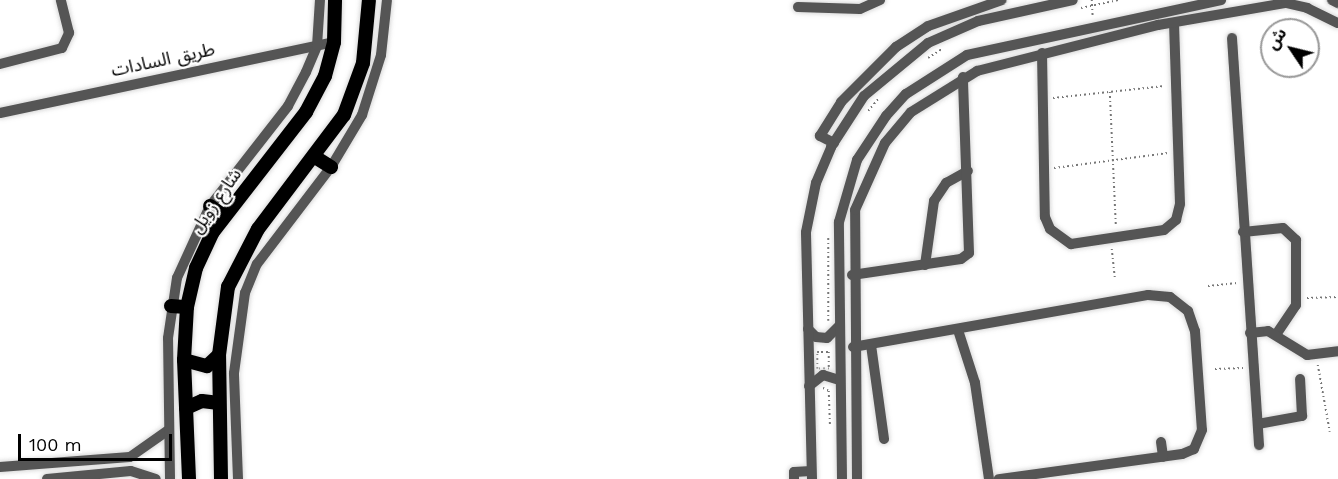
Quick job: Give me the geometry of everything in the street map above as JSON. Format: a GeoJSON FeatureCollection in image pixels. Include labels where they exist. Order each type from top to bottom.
{"type":"FeatureCollection","features":[{"type":"Feature","properties":{"kind":"main road","name":"شارع زويل"},"geometry":{"type":"LineString","coordinates":[[189,479],[184,360],[187,307],[204,250],[224,216],[306,112],[326,76],[334,42],[335,0]]}},
{"type":"Feature","properties":{"kind":"main road"},"geometry":{"type":"LineString","coordinates":[[221,479],[219,355],[228,287],[241,258],[344,115],[356,87],[366,42],[369,0]]}},
{"type":"Feature","properties":{"kind":"main road"},"geometry":{"type":"LineString","coordinates":[[315,157],[331,167]]}},
{"type":"Feature","properties":{"kind":"main road"},"geometry":{"type":"LineString","coordinates":[[210,206],[224,216]]}},
{"type":"Feature","properties":{"kind":"main road"},"geometry":{"type":"LineString","coordinates":[[171,306],[187,307]]}},
{"type":"Feature","properties":{"kind":"main road"},"geometry":{"type":"LineString","coordinates":[[184,360],[207,366],[219,355]]}},
{"type":"Feature","properties":{"kind":"main road"},"geometry":{"type":"LineString","coordinates":[[219,374],[234,373]]}},
{"type":"Feature","properties":{"kind":"main road"},"geometry":{"type":"LineString","coordinates":[[186,408],[202,401],[219,403]]}},
{"type":"Feature","properties":{"kind":"street"},"geometry":{"type":"LineString","coordinates":[[0,64],[62,48],[69,33],[61,0]]}},
{"type":"Feature","properties":{"kind":"street"},"geometry":{"type":"LineString","coordinates":[[170,479],[167,432],[171,306],[184,258],[210,206],[288,106],[317,46],[320,0]]}},
{"type":"Feature","properties":{"kind":"street"},"geometry":{"type":"LineString","coordinates":[[238,479],[234,373],[238,323],[257,264],[331,167],[374,84],[387,0]]}},
{"type":"Feature","properties":{"kind":"street"},"geometry":{"type":"LineString","coordinates":[[798,7],[860,9],[880,0]]}},
{"type":"Feature","properties":{"kind":"street"},"geometry":{"type":"LineString","coordinates":[[834,143],[820,136],[860,80],[896,47],[946,19],[1002,0]]}},
{"type":"Feature","properties":{"kind":"street"},"geometry":{"type":"LineString","coordinates":[[794,475],[812,475],[814,389],[807,329],[809,207],[834,143],[864,96],[928,44],[978,21],[1072,0]]}},
{"type":"Feature","properties":{"kind":"street"},"geometry":{"type":"LineString","coordinates":[[858,479],[852,275],[855,210],[885,143],[911,112],[963,77],[1221,0]]}},
{"type":"Feature","properties":{"kind":"street"},"geometry":{"type":"LineString","coordinates":[[1332,0],[1338,3]]}},
{"type":"Feature","properties":{"kind":"street"},"geometry":{"type":"LineString","coordinates":[[842,479],[839,380],[841,213],[857,160],[886,116],[906,94],[966,55],[1093,25],[1157,20],[1174,22],[1286,3],[1307,8],[1338,23]]}},
{"type":"Feature","properties":{"kind":"street"},"geometry":{"type":"LineString","coordinates":[[1042,53],[1045,217],[1059,238],[1071,244],[1164,230],[1176,220],[1178,152],[1174,22]]}},
{"type":"Feature","properties":{"kind":"street"},"geometry":{"type":"LineString","coordinates":[[1232,38],[1246,282],[1259,445]]}},
{"type":"Feature","properties":{"kind":"street","name":"طريق السادات"},"geometry":{"type":"LineString","coordinates":[[0,113],[334,42]]}},
{"type":"Feature","properties":{"kind":"street"},"geometry":{"type":"LineString","coordinates":[[852,275],[965,258],[969,253],[963,77]]}},
{"type":"Feature","properties":{"kind":"street"},"geometry":{"type":"LineString","coordinates":[[925,265],[934,201],[946,183],[968,171]]}},
{"type":"Feature","properties":{"kind":"street"},"geometry":{"type":"LineString","coordinates":[[1243,232],[1282,228],[1291,232],[1296,240],[1297,298],[1292,316],[1276,335]]}},
{"type":"Feature","properties":{"kind":"street"},"geometry":{"type":"LineString","coordinates":[[853,347],[1148,295],[1180,303],[1195,332],[1202,430],[1194,449],[1162,457],[999,479]]}},
{"type":"Feature","properties":{"kind":"street"},"geometry":{"type":"LineString","coordinates":[[807,329],[816,337],[827,338],[839,326]]}},
{"type":"Feature","properties":{"kind":"street"},"geometry":{"type":"LineString","coordinates":[[958,330],[975,383],[989,479]]}},
{"type":"Feature","properties":{"kind":"street"},"geometry":{"type":"LineString","coordinates":[[1250,333],[1276,335],[1302,354],[1317,355],[1338,351]]}},
{"type":"Feature","properties":{"kind":"street"},"geometry":{"type":"LineString","coordinates":[[871,345],[884,439]]}},
{"type":"Feature","properties":{"kind":"street"},"geometry":{"type":"LineString","coordinates":[[814,389],[823,375],[839,380]]}},
{"type":"Feature","properties":{"kind":"street"},"geometry":{"type":"LineString","coordinates":[[1258,424],[1302,416],[1300,379]]}},
{"type":"Feature","properties":{"kind":"street"},"geometry":{"type":"LineString","coordinates":[[0,467],[130,457],[167,432]]}},
{"type":"Feature","properties":{"kind":"street"},"geometry":{"type":"LineString","coordinates":[[1161,442],[1162,457]]}},
{"type":"Feature","properties":{"kind":"street"},"geometry":{"type":"LineString","coordinates":[[130,457],[131,471]]}},
{"type":"Feature","properties":{"kind":"street"},"geometry":{"type":"LineString","coordinates":[[46,479],[131,471],[156,479]]}},
{"type":"Feature","properties":{"kind":"path"},"geometry":{"type":"LineString","coordinates":[[1092,0],[1093,25]]}},
{"type":"Feature","properties":{"kind":"path"},"geometry":{"type":"LineString","coordinates":[[1043,100],[1176,84]]}},
{"type":"Feature","properties":{"kind":"path"},"geometry":{"type":"LineString","coordinates":[[1110,92],[1115,278]]}},
{"type":"Feature","properties":{"kind":"path"},"geometry":{"type":"LineString","coordinates":[[1044,169],[1178,152]]}},
{"type":"Feature","properties":{"kind":"path"},"geometry":{"type":"LineString","coordinates":[[1208,286],[1246,282]]}},
{"type":"Feature","properties":{"kind":"path"},"geometry":{"type":"LineString","coordinates":[[1297,298],[1338,297]]}},
{"type":"Feature","properties":{"kind":"path"},"geometry":{"type":"LineString","coordinates":[[817,352],[829,352],[829,369],[817,369],[817,352]]}},
{"type":"Feature","properties":{"kind":"path"},"geometry":{"type":"LineString","coordinates":[[1317,355],[1330,432]]}},
{"type":"Feature","properties":{"kind":"path"},"geometry":{"type":"LineString","coordinates":[[1215,369],[1253,368]]}},
{"type":"Feature","properties":{"kind":"path"},"geometry":{"type":"LineString","coordinates":[[814,389],[823,388],[829,391],[830,435]]}}]}
